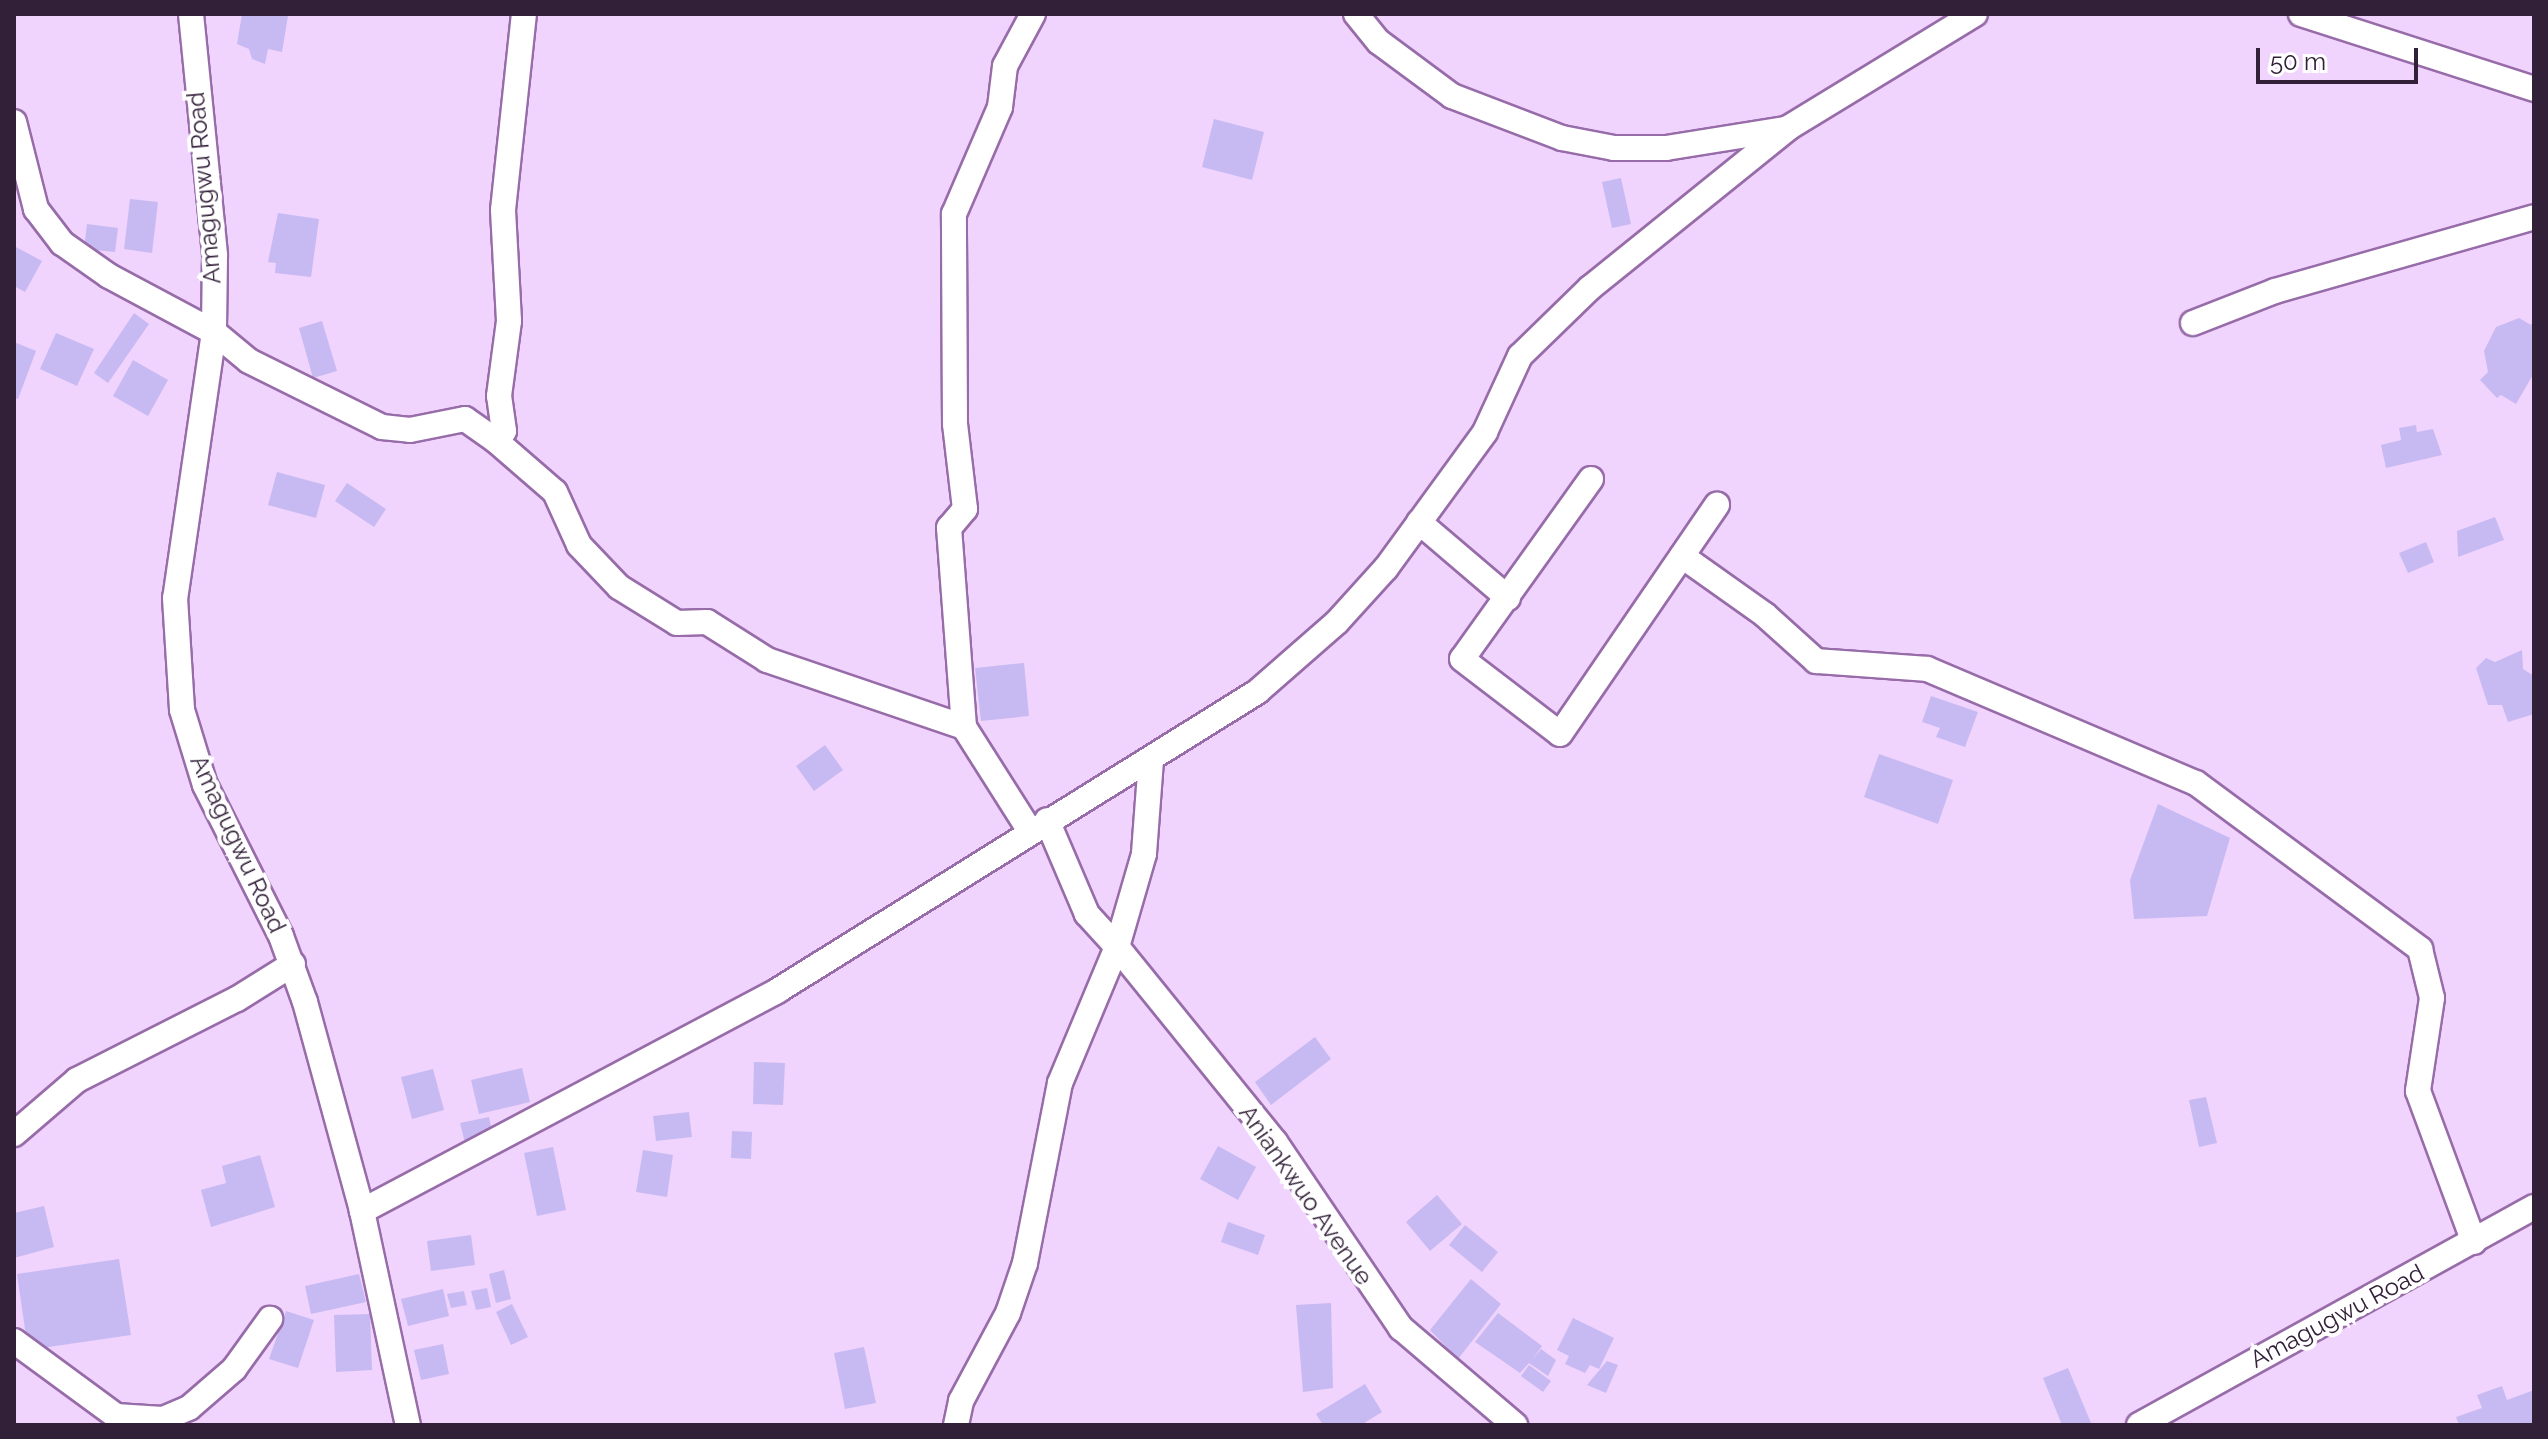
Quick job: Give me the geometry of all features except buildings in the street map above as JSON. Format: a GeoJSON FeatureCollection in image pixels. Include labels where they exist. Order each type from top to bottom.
{"type":"FeatureCollection","features":[{"type":"Feature","properties":{"kind":"street","name":"Amagugwu Road"},"geometry":{"type":"LineString","coordinates":[[191,14],[215,256],[214,332],[181,542],[174,658],[182,710],[205,785],[293,964],[362,1211],[408,1425]]}},
{"type":"Feature","properties":{"kind":"street"},"geometry":{"type":"LineString","coordinates":[[495,440],[504,431],[499,396],[509,292],[503,210],[524,14]]}},
{"type":"Feature","properties":{"kind":"street"},"geometry":{"type":"LineString","coordinates":[[14,122],[36,209],[62,243],[109,276],[214,332],[249,361],[382,427],[410,430],[465,419],[495,440],[555,492],[579,545],[619,587],[677,623],[707,622],[767,660],[964,727],[949,528],[965,509],[955,424],[954,214],[1000,107],[1005,66],[1033,14]]}},
{"type":"Feature","properties":{"kind":"street"},"geometry":{"type":"LineString","coordinates":[[1356,14],[1379,42],[1452,96],[1562,138],[1614,148],[1666,148],[1788,128]]}},
{"type":"Feature","properties":{"kind":"street"},"geometry":{"type":"LineString","coordinates":[[362,1211],[777,991],[1038,826],[1151,760],[1303,655],[1386,568],[1485,432],[1520,356],[1625,259],[1788,128],[1975,14]]}},
{"type":"Feature","properties":{"kind":"street"},"geometry":{"type":"LineString","coordinates":[[2301,14],[2534,89]]}},
{"type":"Feature","properties":{"kind":"street"},"geometry":{"type":"LineString","coordinates":[[2193,323],[2275,291],[2534,217]]}},
{"type":"Feature","properties":{"kind":"street"},"geometry":{"type":"LineString","coordinates":[[1591,479],[1462,659],[1560,734],[1717,505]]}},
{"type":"Feature","properties":{"kind":"street"},"geometry":{"type":"LineString","coordinates":[[1419,522],[1508,598]]}},
{"type":"Feature","properties":{"kind":"street"},"geometry":{"type":"LineString","coordinates":[[1682,556],[1765,615],[1816,661],[1927,669],[2196,783],[2420,949],[2432,998],[2418,1091],[2474,1242]]}},
{"type":"Feature","properties":{"kind":"street","name":"Aniankwuo Avenue"},"geometry":{"type":"LineString","coordinates":[[964,727],[1038,826],[1080,902],[1275,1142],[1401,1328],[1501,1421]]}},
{"type":"Feature","properties":{"kind":"street"},"geometry":{"type":"LineString","coordinates":[[956,1425],[961,1401],[1008,1313],[1025,1263],[1060,1083],[1117,947],[1144,854],[1151,760]]}},
{"type":"Feature","properties":{"kind":"street"},"geometry":{"type":"LineString","coordinates":[[14,1134],[77,1080],[237,999],[293,964]]}},
{"type":"Feature","properties":{"kind":"street","name":"Amagugwu Road"},"geometry":{"type":"LineString","coordinates":[[2139,1425],[2534,1207]]}},
{"type":"Feature","properties":{"kind":"street"},"geometry":{"type":"LineString","coordinates":[[14,1341],[116,1416],[163,1419],[189,1408],[234,1369],[270,1319]]}}]}
